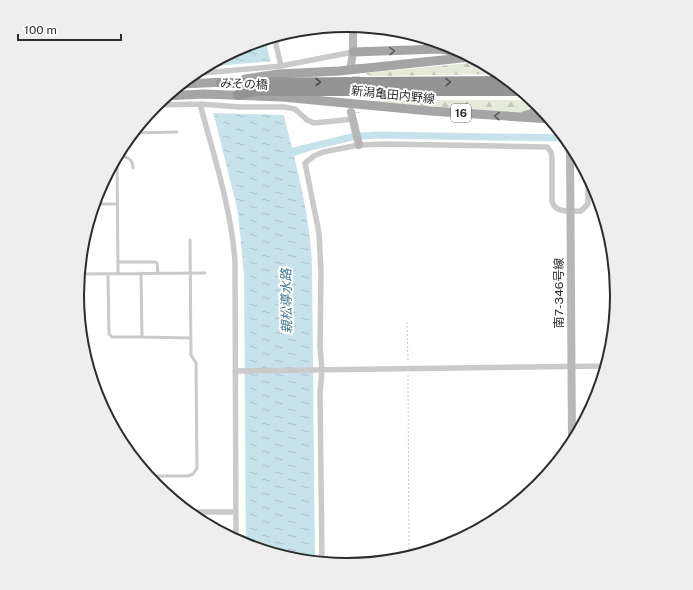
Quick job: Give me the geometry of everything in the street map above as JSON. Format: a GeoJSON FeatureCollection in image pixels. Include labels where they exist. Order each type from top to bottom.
{"type":"FeatureCollection","features":[{"type":"Feature","properties":{"kind":"highway"},"geometry":{"type":"LineString","coordinates":[[221,83],[280,80],[500,81]]}},
{"type":"Feature","properties":{"kind":"highway"},"geometry":{"type":"LineString","coordinates":[[238,95],[256,91],[280,80],[512,91]]}},
{"type":"Feature","properties":{"kind":"main road"},"geometry":{"type":"LineString","coordinates":[[353,52],[439,49]]}},
{"type":"Feature","properties":{"kind":"main road","name":"新潟亀田内野線"},"geometry":{"type":"LineString","coordinates":[[280,80],[460,58]]}},
{"type":"Feature","properties":{"kind":"main road","name":"新潟亀田内野線"},"geometry":{"type":"LineString","coordinates":[[280,80],[325,100],[430,111],[541,118]]}},
{"type":"Feature","properties":{"kind":"main road","name":"みその橋"},"geometry":{"type":"LineString","coordinates":[[189,84],[221,83]]}},
{"type":"Feature","properties":{"kind":"main road","name":"みその橋"},"geometry":{"type":"LineString","coordinates":[[175,95],[204,94],[238,95]]}},
{"type":"Feature","properties":{"kind":"main road"},"geometry":{"type":"LineString","coordinates":[[516,117],[535,112]]}},
{"type":"Feature","properties":{"kind":"street"},"geometry":{"type":"LineString","coordinates":[[352,32],[353,64]]}},
{"type":"Feature","properties":{"kind":"street"},"geometry":{"type":"LineString","coordinates":[[275,42],[280,80]]}},
{"type":"Feature","properties":{"kind":"street"},"geometry":{"type":"LineString","coordinates":[[204,73],[280,80],[353,52]]}},
{"type":"Feature","properties":{"kind":"street"},"geometry":{"type":"LineString","coordinates":[[200,104],[229,211],[233,235],[238,371],[236,534]]}},
{"type":"Feature","properties":{"kind":"street"},"geometry":{"type":"LineString","coordinates":[[165,105],[207,104],[240,107],[285,107],[295,109],[314,124],[354,115],[359,143]]}},
{"type":"Feature","properties":{"kind":"street"},"geometry":{"type":"LineString","coordinates":[[322,557],[320,392],[321,272],[319,232],[305,163],[314,156],[323,152],[359,143],[547,147],[551,152],[552,157],[552,201],[554,206],[561,210],[581,210],[588,204],[588,192]]}},
{"type":"Feature","properties":{"kind":"street","name":"南7-346号線"},"geometry":{"type":"LineString","coordinates":[[570,157],[572,430]]}},
{"type":"Feature","properties":{"kind":"street"},"geometry":{"type":"LineString","coordinates":[[238,371],[600,366]]}},
{"type":"Feature","properties":{"kind":"street"},"geometry":{"type":"LineString","coordinates":[[197,512],[235,512]]}},
{"type":"Feature","properties":{"kind":"lane"},"geometry":{"type":"LineString","coordinates":[[140,133],[177,132]]}},
{"type":"Feature","properties":{"kind":"lane"},"geometry":{"type":"LineString","coordinates":[[124,156],[132,161],[134,168]]}},
{"type":"Feature","properties":{"kind":"lane"},"geometry":{"type":"LineString","coordinates":[[117,167],[118,273]]}},
{"type":"Feature","properties":{"kind":"lane"},"geometry":{"type":"LineString","coordinates":[[100,204],[117,204]]}},
{"type":"Feature","properties":{"kind":"lane"},"geometry":{"type":"LineString","coordinates":[[156,476],[188,476],[196,471],[196,363],[191,355],[190,240]]}},
{"type":"Feature","properties":{"kind":"lane"},"geometry":{"type":"LineString","coordinates":[[118,262],[155,262],[158,266],[158,273]]}},
{"type":"Feature","properties":{"kind":"lane"},"geometry":{"type":"LineString","coordinates":[[141,273],[142,338]]}},
{"type":"Feature","properties":{"kind":"lane"},"geometry":{"type":"LineString","coordinates":[[84,274],[205,273]]}},
{"type":"Feature","properties":{"kind":"lane"},"geometry":{"type":"LineString","coordinates":[[108,274],[109,334],[112,337],[191,338]]}},
{"type":"Feature","properties":{"kind":"path"},"geometry":{"type":"LineString","coordinates":[[407,322],[409,550]]}},
{"type":"Feature","properties":{"kind":"green space"},"geometry":{"type":"Polygon","coordinates":[[[470,63],[490,74],[370,76],[365,73],[470,63]]]}},
{"type":"Feature","properties":{"kind":"green space"},"geometry":{"type":"Polygon","coordinates":[[[523,100],[533,110],[524,113],[442,108],[375,101],[523,100]]]}},
{"type":"Feature","properties":{"kind":"water","name":"親松導水路"},"geometry":{"type":"Polygon","coordinates":[[[266,45],[292,148],[305,145],[307,152],[294,156],[306,209],[312,263],[315,556],[278,549],[246,538],[244,274],[238,212],[204,74],[230,59],[266,45]]]}},
{"type":"Feature","properties":{"kind":"pier"},"geometry":{"type":"Polygon","coordinates":[[[273,61],[286,115],[211,113],[202,75],[217,66],[273,61]]]}},
{"type":"Feature","properties":{"kind":"waterway"},"geometry":{"type":"LineString","coordinates":[[298,150],[352,137],[376,135],[557,138]]}},
{"type":"Feature","properties":{"kind":"tunnel"},"geometry":{"type":"LineString","coordinates":[[356,64],[356,113]]}}]}
